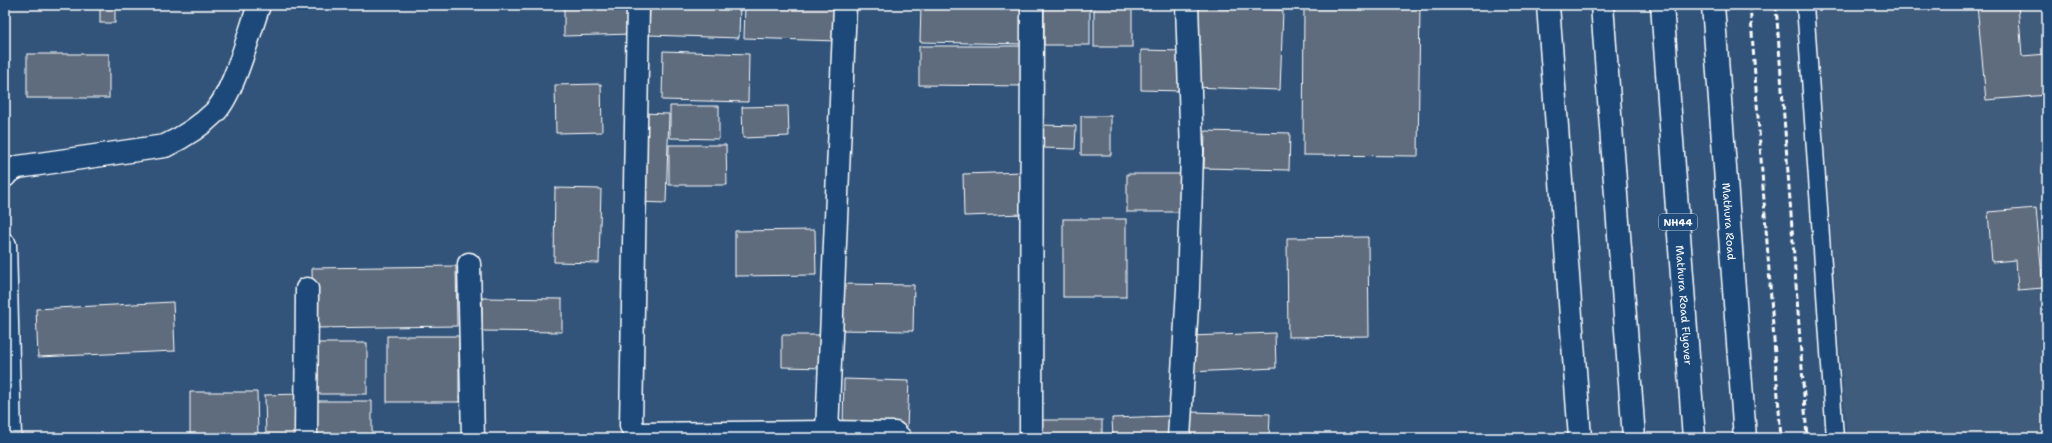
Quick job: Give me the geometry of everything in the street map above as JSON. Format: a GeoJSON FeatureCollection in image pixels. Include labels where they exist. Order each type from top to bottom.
{"type":"FeatureCollection","features":[{"type":"Feature","properties":{"kind":"main road"},"geometry":{"type":"LineString","coordinates":[[5,176],[8,172],[18,167],[165,146],[184,137],[216,111],[228,93],[259,5]]}},
{"type":"Feature","properties":{"kind":"main road"},"geometry":{"type":"LineString","coordinates":[[638,5],[631,426],[638,434],[827,432],[895,434],[900,438]]}},
{"type":"Feature","properties":{"kind":"main road"},"geometry":{"type":"LineString","coordinates":[[1032,5],[1032,438]]}},
{"type":"Feature","properties":{"kind":"main road"},"geometry":{"type":"LineString","coordinates":[[1179,438],[1188,289],[1192,152],[1188,5]]}},
{"type":"Feature","properties":{"kind":"main road"},"geometry":{"type":"LineString","coordinates":[[1548,5],[1559,174],[1580,438]]}},
{"type":"Feature","properties":{"kind":"main road"},"geometry":{"type":"LineString","coordinates":[[1602,5],[1634,438]]}},
{"type":"Feature","properties":{"kind":"main road","name":"Mathura Road Flyover"},"geometry":{"type":"LineString","coordinates":[[1662,5],[1694,438]]}},
{"type":"Feature","properties":{"kind":"main road","name":"Mathura Road"},"geometry":{"type":"LineString","coordinates":[[1713,5],[1745,438]]}},
{"type":"Feature","properties":{"kind":"main road"},"geometry":{"type":"LineString","coordinates":[[827,432],[845,6]]}},
{"type":"Feature","properties":{"kind":"main road"},"geometry":{"type":"LineString","coordinates":[[5,245],[10,438]]}},
{"type":"Feature","properties":{"kind":"main road"},"geometry":{"type":"LineString","coordinates":[[469,264],[473,438]]}},
{"type":"Feature","properties":{"kind":"main road"},"geometry":{"type":"LineString","coordinates":[[306,438],[307,289]]}},
{"type":"Feature","properties":{"kind":"lane"},"geometry":{"type":"LineString","coordinates":[[1804,5],[1835,438]]}},
{"type":"Feature","properties":{"kind":"shaded area"},"geometry":{"type":"Polygon","coordinates":[[[1814,5],[2047,5],[2047,438],[1847,438],[1814,5]]]}},
{"type":"Feature","properties":{"kind":"building"},"geometry":{"type":"Polygon","coordinates":[[[100,5],[115,5],[115,23],[100,23],[100,5]]]}},
{"type":"Feature","properties":{"kind":"building"},"geometry":{"type":"Polygon","coordinates":[[[564,5],[631,5],[632,34],[564,36],[564,5]]]}},
{"type":"Feature","properties":{"kind":"building"},"geometry":{"type":"Polygon","coordinates":[[[650,5],[740,5],[739,38],[649,35],[650,5]]]}},
{"type":"Feature","properties":{"kind":"building"},"geometry":{"type":"Polygon","coordinates":[[[745,5],[838,5],[837,41],[744,38],[745,5]]]}},
{"type":"Feature","properties":{"kind":"building"},"geometry":{"type":"Polygon","coordinates":[[[921,5],[1026,7],[1025,44],[920,42],[921,5]]]}},
{"type":"Feature","properties":{"kind":"building"},"geometry":{"type":"Polygon","coordinates":[[[1044,5],[1090,5],[1090,45],[1044,45],[1044,5]]]}},
{"type":"Feature","properties":{"kind":"building"},"geometry":{"type":"Polygon","coordinates":[[[1304,5],[1420,5],[1418,156],[1303,155],[1304,5]]]}},
{"type":"Feature","properties":{"kind":"building"},"geometry":{"type":"Polygon","coordinates":[[[1977,5],[2018,5],[2022,56],[2047,54],[2047,95],[1986,100],[1977,5]]]}},
{"type":"Feature","properties":{"kind":"building"},"geometry":{"type":"Polygon","coordinates":[[[1094,7],[1132,7],[1132,47],[1094,47],[1094,7]]]}},
{"type":"Feature","properties":{"kind":"building"},"geometry":{"type":"Polygon","coordinates":[[[1196,7],[1283,10],[1280,90],[1192,87],[1196,7]]]}},
{"type":"Feature","properties":{"kind":"building"},"geometry":{"type":"Polygon","coordinates":[[[919,46],[1027,46],[1027,86],[919,85],[919,46]]]}},
{"type":"Feature","properties":{"kind":"building"},"geometry":{"type":"Polygon","coordinates":[[[1141,50],[1184,51],[1184,91],[1141,90],[1141,50]]]}},
{"type":"Feature","properties":{"kind":"building"},"geometry":{"type":"Polygon","coordinates":[[[663,51],[749,54],[748,102],[662,100],[663,51]]]}},
{"type":"Feature","properties":{"kind":"building"},"geometry":{"type":"Polygon","coordinates":[[[27,54],[109,54],[109,98],[27,98],[27,54]]]}},
{"type":"Feature","properties":{"kind":"building"},"geometry":{"type":"Polygon","coordinates":[[[601,84],[602,132],[556,133],[555,85],[601,84]]]}},
{"type":"Feature","properties":{"kind":"building"},"geometry":{"type":"Polygon","coordinates":[[[670,106],[719,106],[719,139],[670,138],[670,106]]]}},
{"type":"Feature","properties":{"kind":"building"},"geometry":{"type":"Polygon","coordinates":[[[788,106],[789,136],[743,138],[742,107],[788,106]]]}},
{"type":"Feature","properties":{"kind":"building"},"geometry":{"type":"Polygon","coordinates":[[[642,113],[669,114],[666,203],[639,202],[642,113]]]}},
{"type":"Feature","properties":{"kind":"building"},"geometry":{"type":"Polygon","coordinates":[[[1081,116],[1111,116],[1111,155],[1081,155],[1081,116]]]}},
{"type":"Feature","properties":{"kind":"building"},"geometry":{"type":"Polygon","coordinates":[[[1043,125],[1076,126],[1075,149],[1042,148],[1043,125]]]}},
{"type":"Feature","properties":{"kind":"building"},"geometry":{"type":"Polygon","coordinates":[[[1205,131],[1290,133],[1289,170],[1204,168],[1205,131]]]}},
{"type":"Feature","properties":{"kind":"building"},"geometry":{"type":"Polygon","coordinates":[[[669,145],[726,145],[727,185],[669,185],[669,145]]]}},
{"type":"Feature","properties":{"kind":"building"},"geometry":{"type":"Polygon","coordinates":[[[1023,172],[1024,214],[964,216],[963,174],[1023,172]]]}},
{"type":"Feature","properties":{"kind":"building"},"geometry":{"type":"Polygon","coordinates":[[[1127,174],[1188,174],[1188,212],[1127,212],[1127,174]]]}},
{"type":"Feature","properties":{"kind":"building"},"geometry":{"type":"Polygon","coordinates":[[[555,188],[601,189],[599,263],[554,262],[555,188]]]}},
{"type":"Feature","properties":{"kind":"building"},"geometry":{"type":"Polygon","coordinates":[[[2036,208],[2043,288],[2018,290],[2016,260],[1992,262],[1988,212],[2036,208]]]}},
{"type":"Feature","properties":{"kind":"building"},"geometry":{"type":"Polygon","coordinates":[[[1063,219],[1126,219],[1126,297],[1063,297],[1063,219]]]}},
{"type":"Feature","properties":{"kind":"building"},"geometry":{"type":"Polygon","coordinates":[[[815,230],[816,275],[735,276],[735,231],[815,230]]]}},
{"type":"Feature","properties":{"kind":"building"},"geometry":{"type":"Polygon","coordinates":[[[1368,237],[1369,336],[1288,337],[1287,238],[1368,237]]]}},
{"type":"Feature","properties":{"kind":"building"},"geometry":{"type":"Polygon","coordinates":[[[456,266],[457,326],[313,328],[312,268],[456,266]]]}},
{"type":"Feature","properties":{"kind":"building"},"geometry":{"type":"Polygon","coordinates":[[[840,284],[914,285],[913,331],[839,330],[840,284]]]}},
{"type":"Feature","properties":{"kind":"building"},"geometry":{"type":"Polygon","coordinates":[[[482,298],[562,299],[562,332],[482,331],[482,298]]]}},
{"type":"Feature","properties":{"kind":"building"},"geometry":{"type":"Polygon","coordinates":[[[173,302],[175,351],[38,357],[36,309],[173,302]]]}},
{"type":"Feature","properties":{"kind":"building"},"geometry":{"type":"Polygon","coordinates":[[[1275,333],[1276,368],[1190,372],[1189,336],[1275,333]]]}},
{"type":"Feature","properties":{"kind":"building"},"geometry":{"type":"Polygon","coordinates":[[[782,335],[827,335],[827,368],[782,367],[782,335]]]}},
{"type":"Feature","properties":{"kind":"building"},"geometry":{"type":"Polygon","coordinates":[[[387,336],[459,336],[459,402],[387,402],[387,336]]]}},
{"type":"Feature","properties":{"kind":"building"},"geometry":{"type":"Polygon","coordinates":[[[309,343],[367,343],[367,394],[309,394],[309,343]]]}},
{"type":"Feature","properties":{"kind":"building"},"geometry":{"type":"Polygon","coordinates":[[[844,379],[909,381],[907,427],[843,425],[844,379]]]}},
{"type":"Feature","properties":{"kind":"building"},"geometry":{"type":"Polygon","coordinates":[[[190,392],[257,392],[258,436],[190,437],[190,392]]]}},
{"type":"Feature","properties":{"kind":"building"},"geometry":{"type":"Polygon","coordinates":[[[301,394],[302,438],[266,438],[265,395],[301,394]]]}},
{"type":"Feature","properties":{"kind":"building"},"geometry":{"type":"Polygon","coordinates":[[[313,401],[372,401],[372,438],[312,438],[313,401]]]}},
{"type":"Feature","properties":{"kind":"building"},"geometry":{"type":"Polygon","coordinates":[[[1190,412],[1270,414],[1269,438],[1190,438],[1190,412]]]}},
{"type":"Feature","properties":{"kind":"building"},"geometry":{"type":"Polygon","coordinates":[[[1169,416],[1170,438],[1113,438],[1112,418],[1169,416]]]}},
{"type":"Feature","properties":{"kind":"building"},"geometry":{"type":"Polygon","coordinates":[[[1042,420],[1102,420],[1102,438],[1042,438],[1042,420]]]}},
{"type":"Feature","properties":{"kind":"railway"},"geometry":{"type":"LineString","coordinates":[[1750,5],[1781,438]]}},
{"type":"Feature","properties":{"kind":"railway"},"geometry":{"type":"LineString","coordinates":[[1776,5],[1807,438]]}}]}
